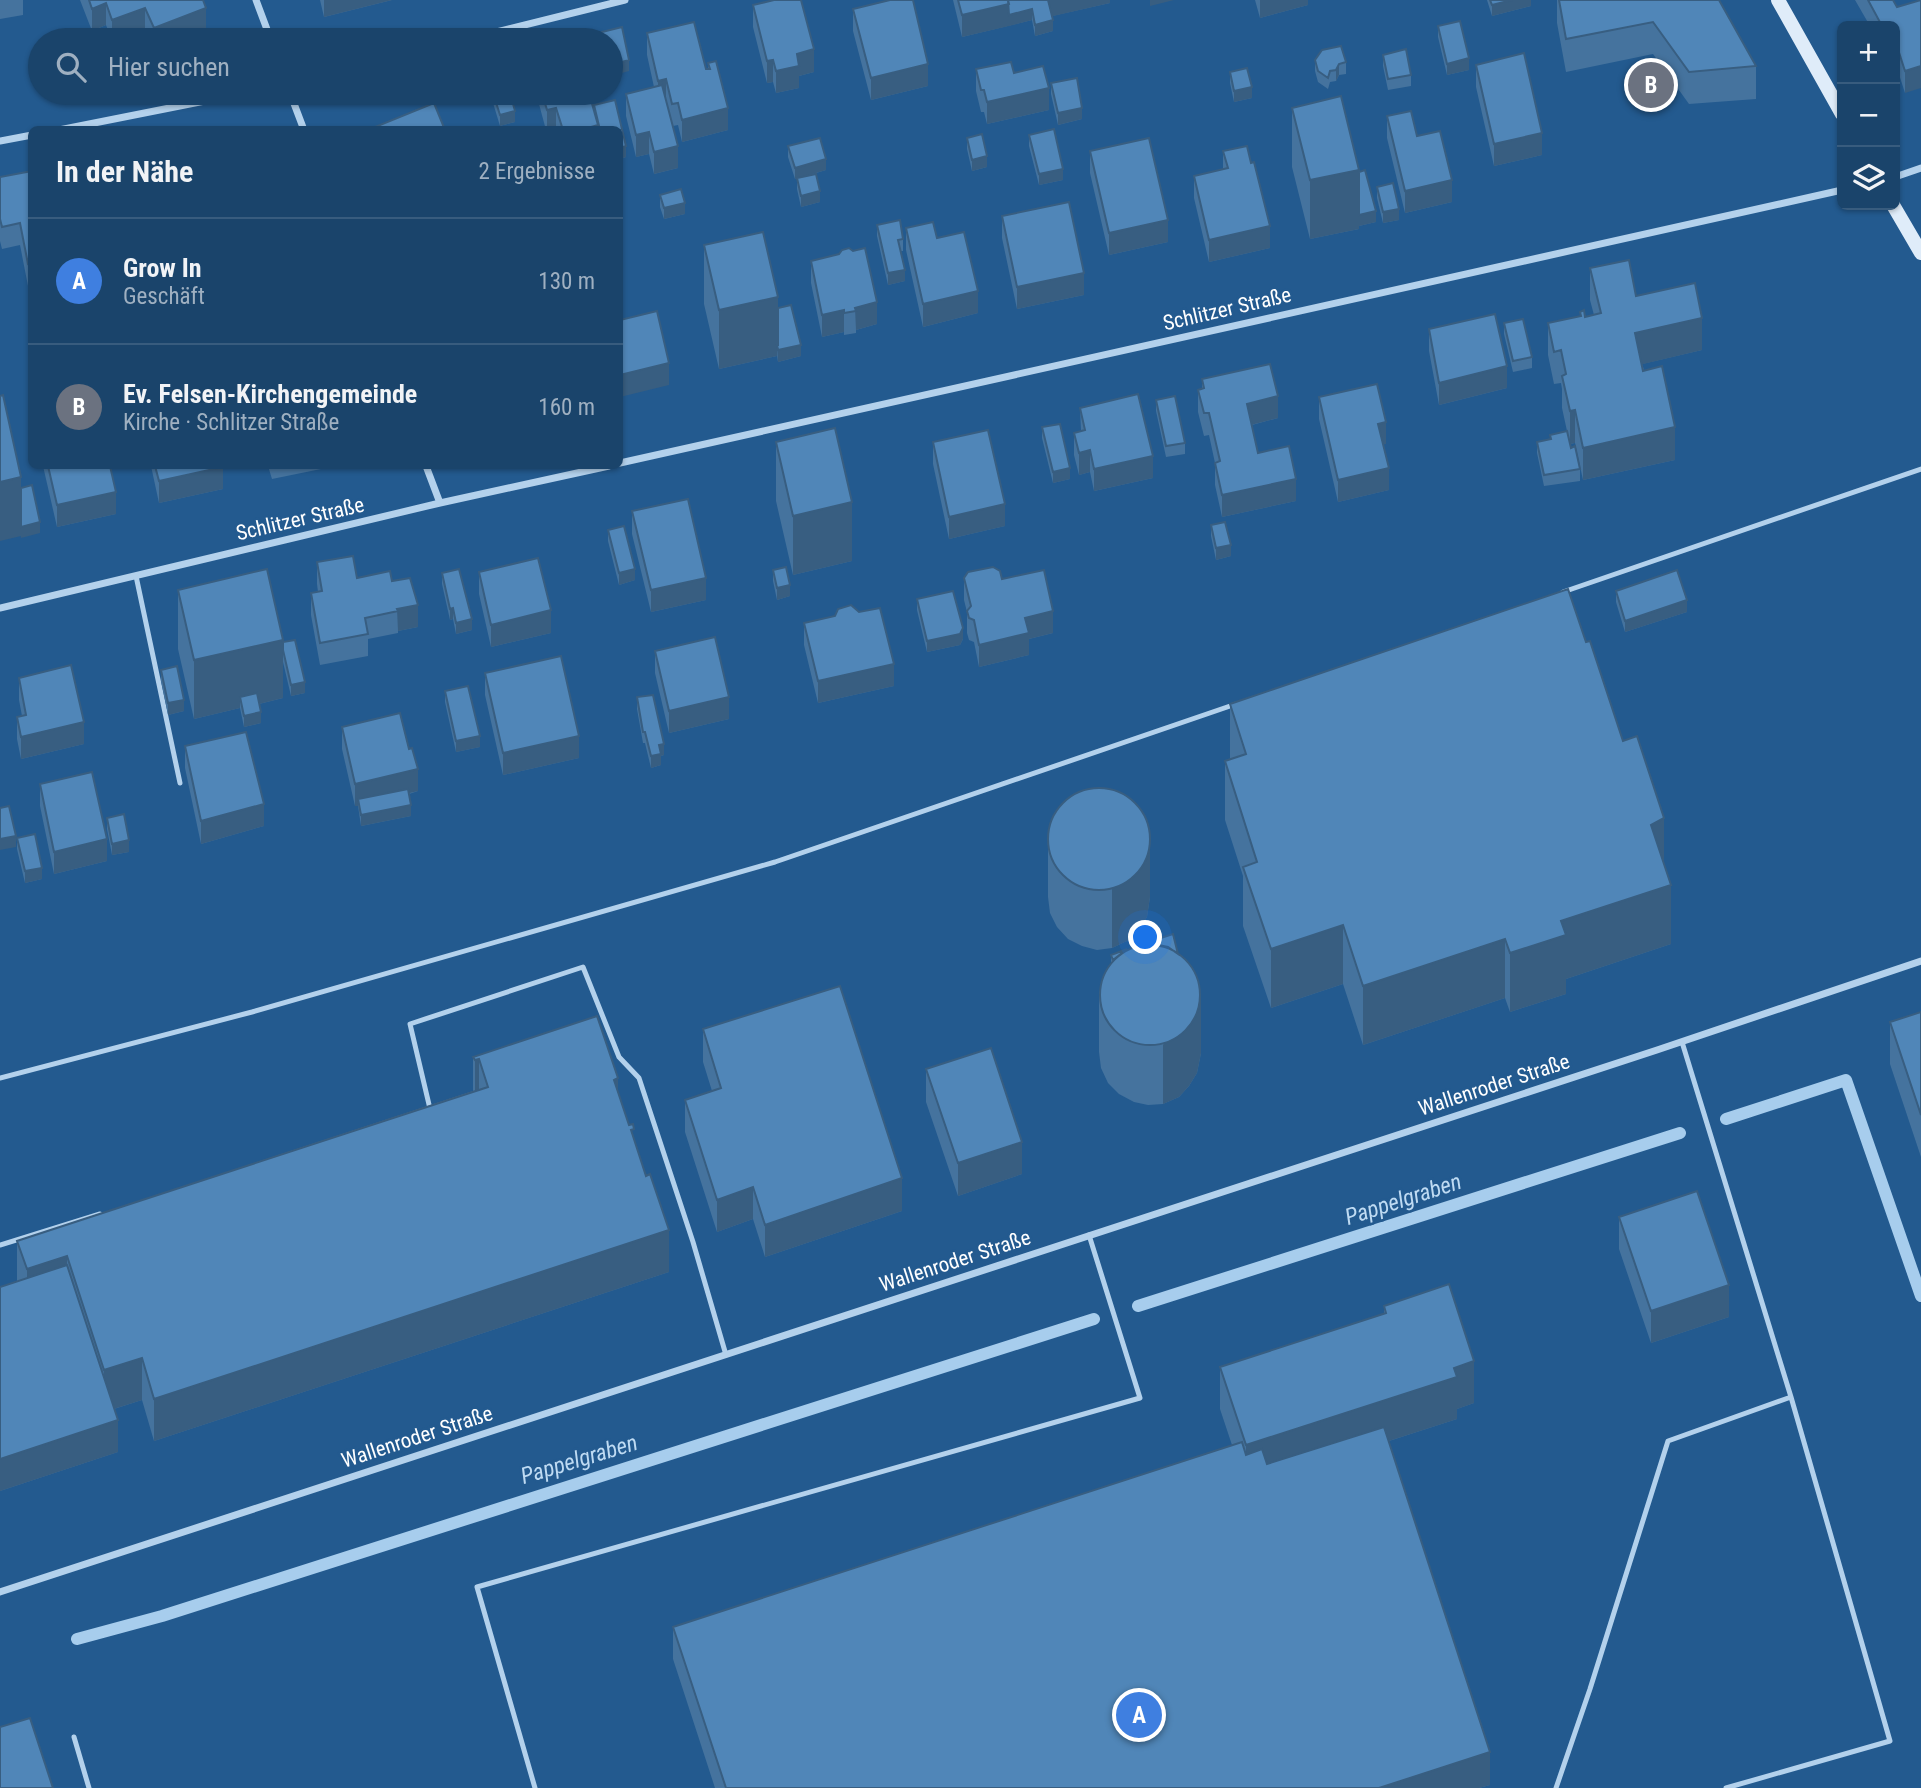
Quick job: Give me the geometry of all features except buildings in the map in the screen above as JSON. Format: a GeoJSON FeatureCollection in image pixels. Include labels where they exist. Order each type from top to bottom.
{"type":"FeatureCollection","features":[{"type":"Feature","properties":{"kind":"main road"},"geometry":{"type":"LineString","coordinates":[[1778,0],[1837,105]]}},
{"type":"Feature","properties":{"kind":"main road"},"geometry":{"type":"LineString","coordinates":[[1897,210],[1921,253]]}},
{"type":"Feature","properties":{"kind":"street"},"geometry":{"type":"LineString","coordinates":[[256,0],[266,28]]}},
{"type":"Feature","properties":{"kind":"street"},"geometry":{"type":"LineString","coordinates":[[512,28],[625,0]]}},
{"type":"Feature","properties":{"kind":"street"},"geometry":{"type":"LineString","coordinates":[[79,126],[185,105]]}},
{"type":"Feature","properties":{"kind":"street"},"geometry":{"type":"LineString","coordinates":[[295,105],[302,126]]}},
{"type":"Feature","properties":{"kind":"street"},"geometry":{"type":"LineString","coordinates":[[0,141],[28,136]]}},
{"type":"Feature","properties":{"kind":"street"},"geometry":{"type":"LineString","coordinates":[[1900,175],[1921,168]]}},
{"type":"Feature","properties":{"kind":"street","name":"Schlitzer Straße"},"geometry":{"type":"LineString","coordinates":[[623,462],[1837,191]]}},
{"type":"Feature","properties":{"kind":"street"},"geometry":{"type":"LineString","coordinates":[[427,469],[440,503]]}},
{"type":"Feature","properties":{"kind":"street","name":"Schlitzer Straße"},"geometry":{"type":"LineString","coordinates":[[0,608],[440,503],[595,469]]}},
{"type":"Feature","properties":{"kind":"street","name":"Wallenroder Straße"},"geometry":{"type":"LineString","coordinates":[[0,1592],[1682,1042],[1921,961]]}},
{"type":"Feature","properties":{"kind":"lane"},"geometry":{"type":"LineString","coordinates":[[1552,596],[1921,469]]}},
{"type":"Feature","properties":{"kind":"lane"},"geometry":{"type":"LineString","coordinates":[[135,576],[180,783]]}},
{"type":"Feature","properties":{"kind":"lane"},"geometry":{"type":"LineString","coordinates":[[0,1078],[252,1012],[775,862],[1250,699]]}},
{"type":"Feature","properties":{"kind":"lane"},"geometry":{"type":"LineString","coordinates":[[432,1118],[410,1024],[583,967],[620,1057],[639,1078],[693,1242],[726,1355]]}},
{"type":"Feature","properties":{"kind":"lane"},"geometry":{"type":"LineString","coordinates":[[1682,1042],[1791,1397],[1890,1741],[1726,1788]]}},
{"type":"Feature","properties":{"kind":"lane"},"geometry":{"type":"LineString","coordinates":[[0,1245],[111,1211]]}},
{"type":"Feature","properties":{"kind":"lane"},"geometry":{"type":"LineString","coordinates":[[535,1788],[477,1587],[1140,1398],[1089,1235]]}},
{"type":"Feature","properties":{"kind":"lane"},"geometry":{"type":"LineString","coordinates":[[1556,1788],[1668,1441],[1791,1397]]}},
{"type":"Feature","properties":{"kind":"lane"},"geometry":{"type":"LineString","coordinates":[[74,1737],[89,1788]]}},
{"type":"Feature","properties":{"kind":"waterway","name":"Pappelgraben"},"geometry":{"type":"LineString","coordinates":[[1726,1119],[1846,1080],[1921,1296]]}},
{"type":"Feature","properties":{"kind":"waterway","name":"Pappelgraben"},"geometry":{"type":"LineString","coordinates":[[1138,1306],[1680,1133]]}},
{"type":"Feature","properties":{"kind":"waterway","name":"Pappelgraben"},"geometry":{"type":"LineString","coordinates":[[77,1639],[162,1616],[1094,1319]]}},
{"type":"Feature","properties":{"kind":"place","name":"Ev. Felsen-Kirchengemeinde"},"geometry":{"type":"Point","coordinates":[1651,85]}},
{"type":"Feature","properties":{"kind":"place","name":"Grow In"},"geometry":{"type":"Point","coordinates":[1139,1715]}}]}
